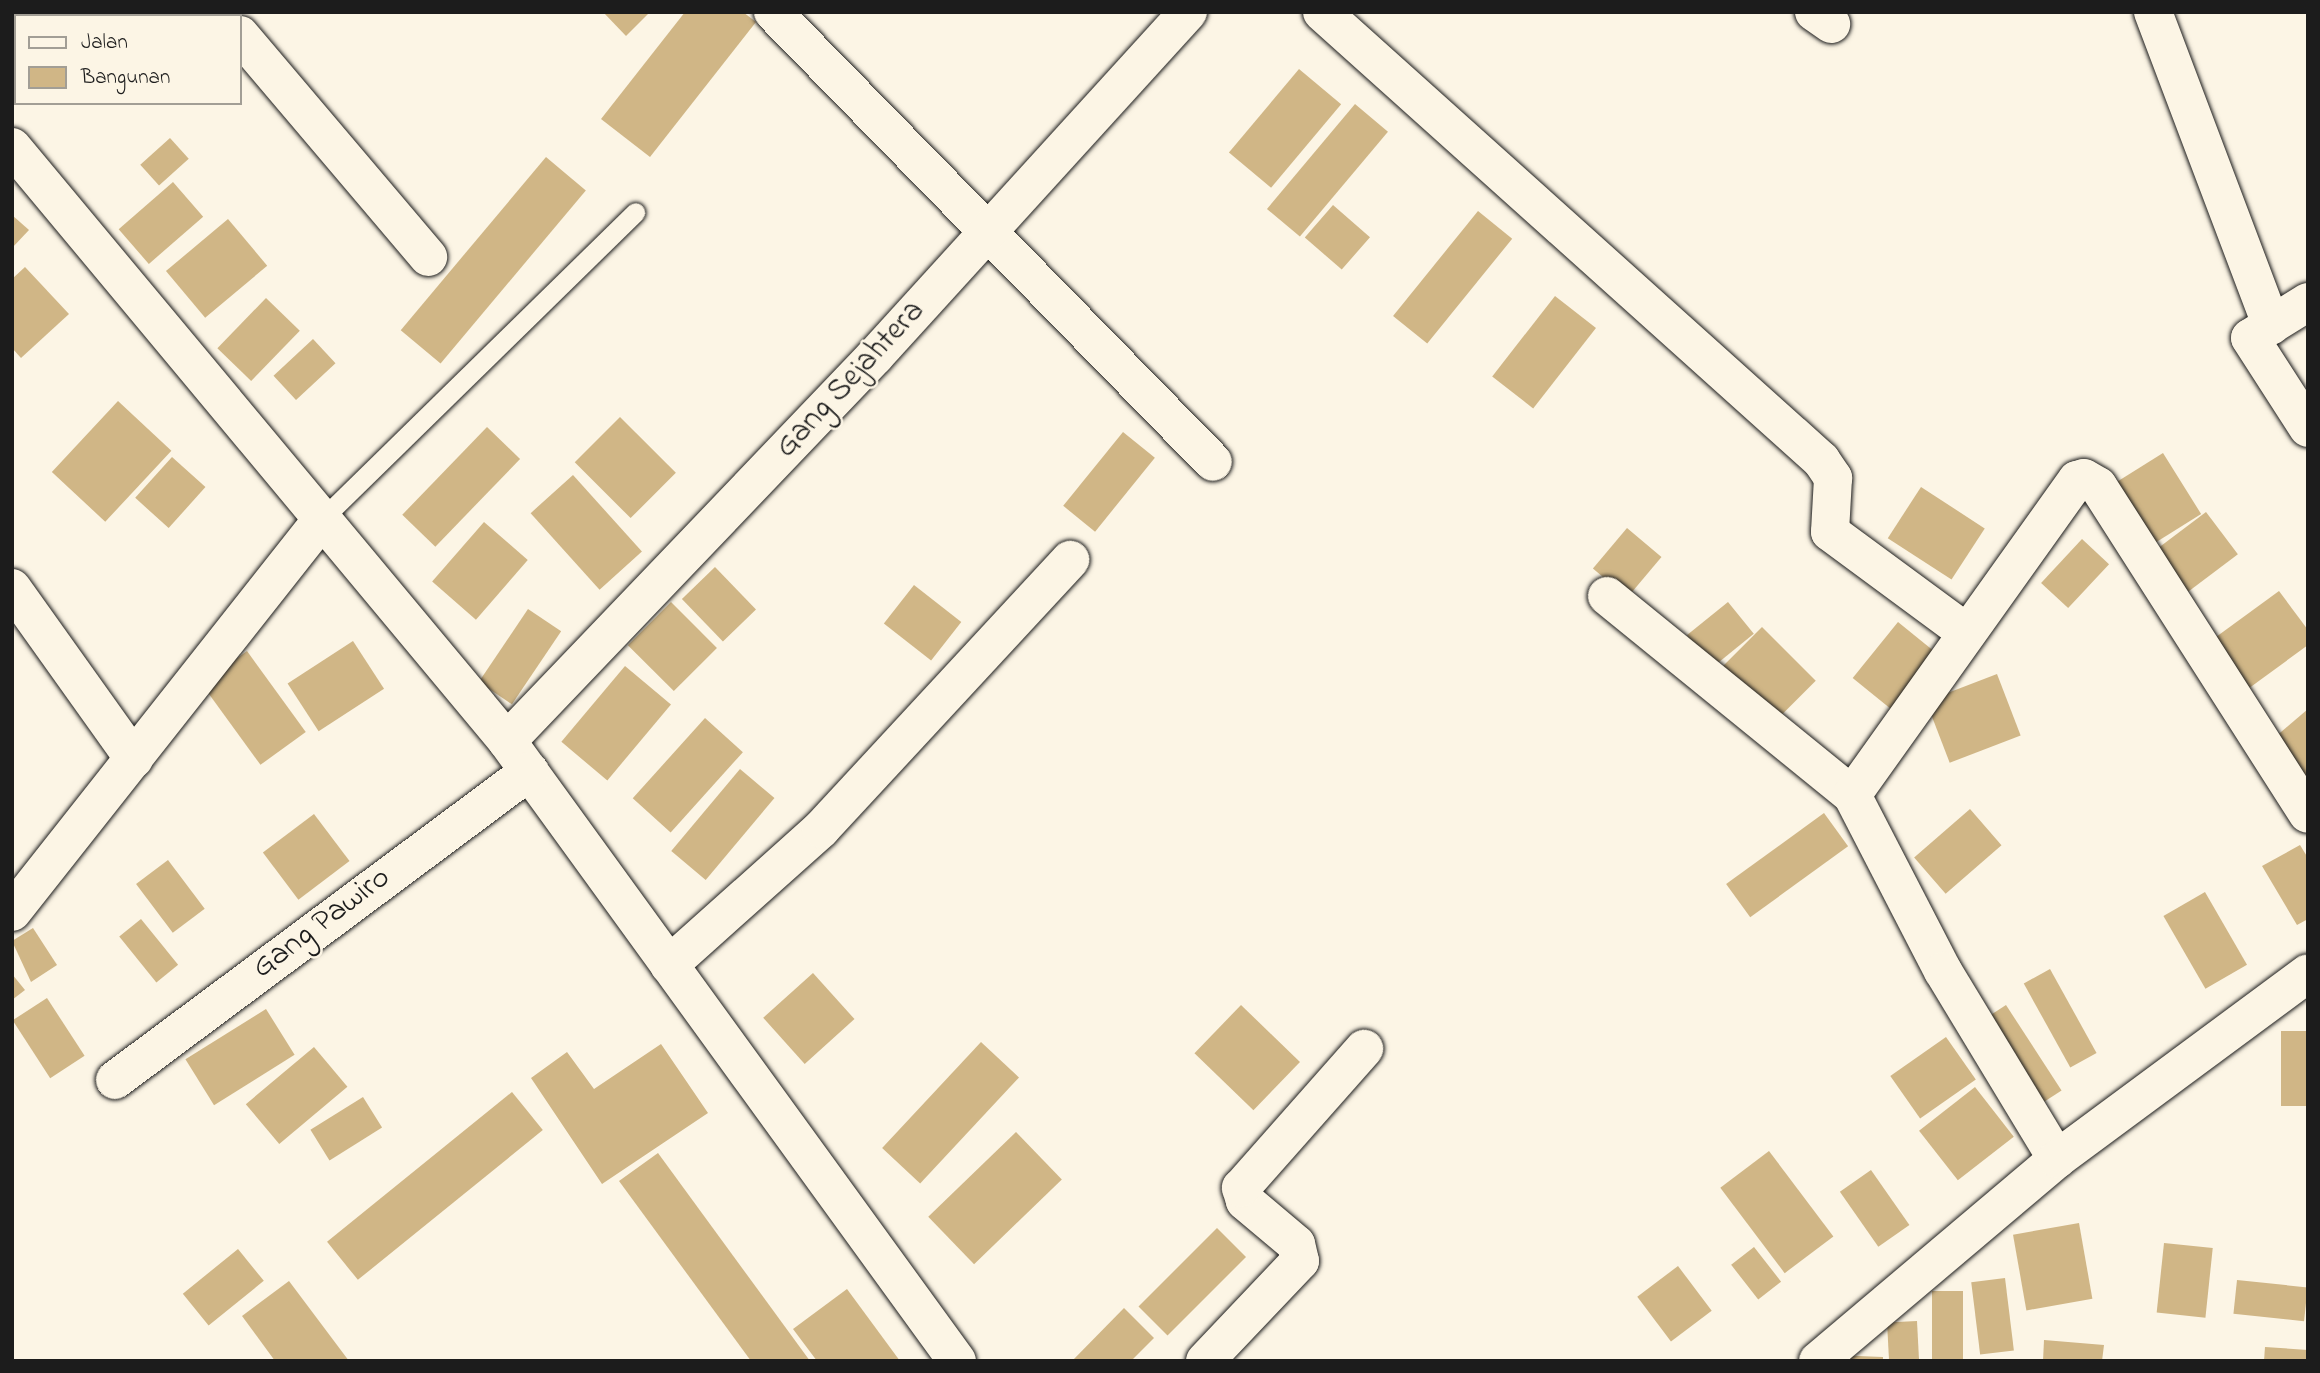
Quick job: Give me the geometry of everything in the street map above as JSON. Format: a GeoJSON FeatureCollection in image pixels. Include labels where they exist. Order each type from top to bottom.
{"type":"FeatureCollection","features":[{"type":"Feature","properties":{"kind":"street"},"geometry":{"type":"LineString","coordinates":[[774,12],[992,229],[1213,462]]}},
{"type":"Feature","properties":{"kind":"street","name":"Gang Sejahtera"},"geometry":{"type":"LineString","coordinates":[[518,756],[1188,12]]}},
{"type":"Feature","properties":{"kind":"street"},"geometry":{"type":"LineString","coordinates":[[1322,12],[1821,460],[1833,478],[1830,532],[1967,633]]}},
{"type":"Feature","properties":{"kind":"street"},"geometry":{"type":"LineString","coordinates":[[2153,12],[2271,325]]}},
{"type":"Feature","properties":{"kind":"street"},"geometry":{"type":"LineString","coordinates":[[242,37],[428,257]]}},
{"type":"Feature","properties":{"kind":"street"},"geometry":{"type":"LineString","coordinates":[[12,147],[324,518],[518,756],[957,1361]]}},
{"type":"Feature","properties":{"kind":"street"},"geometry":{"type":"LineString","coordinates":[[2308,302],[2250,338],[2308,428]]}},
{"type":"Feature","properties":{"kind":"street"},"geometry":{"type":"LineString","coordinates":[[1852,794],[2077,480],[2089,480],[2308,814]]}},
{"type":"Feature","properties":{"kind":"street"},"geometry":{"type":"LineString","coordinates":[[12,912],[324,518]]}},
{"type":"Feature","properties":{"kind":"street"},"geometry":{"type":"LineString","coordinates":[[669,965],[821,830],[1070,559]]}},
{"type":"Feature","properties":{"kind":"street"},"geometry":{"type":"LineString","coordinates":[[12,588],[134,759]]}},
{"type":"Feature","properties":{"kind":"street"},"geometry":{"type":"LineString","coordinates":[[1607,596],[1852,794],[1943,971],[2057,1159]]}},
{"type":"Feature","properties":{"kind":"street","name":"Gang Pawiro"},"geometry":{"type":"LineString","coordinates":[[115,1080],[518,756]]}},
{"type":"Feature","properties":{"kind":"street"},"geometry":{"type":"LineString","coordinates":[[1818,1361],[2057,1159],[2308,973]]}},
{"type":"Feature","properties":{"kind":"street"},"geometry":{"type":"LineString","coordinates":[[1205,1361],[1300,1261],[1290,1237],[1245,1200],[1241,1188],[1364,1049]]}},
{"type":"Feature","properties":{"kind":"lane"},"geometry":{"type":"LineString","coordinates":[[324,518],[635,212]]}},
{"type":"Feature","properties":{"kind":"building"},"geometry":{"type":"Polygon","coordinates":[[[37,12],[86,12],[84,14],[37,12]]]}},
{"type":"Feature","properties":{"kind":"building"},"geometry":{"type":"Polygon","coordinates":[[[603,12],[650,12],[626,36],[603,12]]]}},
{"type":"Feature","properties":{"kind":"building"},"geometry":{"type":"Polygon","coordinates":[[[685,12],[743,12],[756,22],[650,157],[601,119],[685,12]]]}},
{"type":"Feature","properties":{"kind":"building"},"geometry":{"type":"Polygon","coordinates":[[[1299,69],[1341,104],[1271,188],[1229,152],[1299,69]]]}},
{"type":"Feature","properties":{"kind":"building"},"geometry":{"type":"Polygon","coordinates":[[[1355,104],[1388,132],[1300,237],[1267,209],[1355,104]]]}},
{"type":"Feature","properties":{"kind":"building"},"geometry":{"type":"Polygon","coordinates":[[[170,138],[189,159],[159,186],[140,165],[170,138]]]}},
{"type":"Feature","properties":{"kind":"building"},"geometry":{"type":"Polygon","coordinates":[[[546,157],[586,190],[441,364],[401,330],[546,157]]]}},
{"type":"Feature","properties":{"kind":"building"},"geometry":{"type":"Polygon","coordinates":[[[173,182],[203,217],[149,264],[119,229],[173,182]]]}},
{"type":"Feature","properties":{"kind":"building"},"geometry":{"type":"Polygon","coordinates":[[[1333,205],[1370,237],[1342,270],[1305,237],[1333,205]]]}},
{"type":"Feature","properties":{"kind":"building"},"geometry":{"type":"Polygon","coordinates":[[[1478,211],[1512,239],[1427,344],[1393,316],[1478,211]]]}},
{"type":"Feature","properties":{"kind":"building"},"geometry":{"type":"Polygon","coordinates":[[[12,215],[29,230],[12,248],[12,215]]]}},
{"type":"Feature","properties":{"kind":"building"},"geometry":{"type":"Polygon","coordinates":[[[228,219],[267,266],[205,318],[166,271],[228,219]]]}},
{"type":"Feature","properties":{"kind":"building"},"geometry":{"type":"Polygon","coordinates":[[[25,267],[69,314],[21,358],[12,348],[12,279],[25,267]]]}},
{"type":"Feature","properties":{"kind":"building"},"geometry":{"type":"Polygon","coordinates":[[[1555,296],[1596,328],[1533,408],[1492,376],[1555,296]]]}},
{"type":"Feature","properties":{"kind":"building"},"geometry":{"type":"Polygon","coordinates":[[[266,298],[300,331],[251,381],[217,348],[266,298]]]}},
{"type":"Feature","properties":{"kind":"building"},"geometry":{"type":"Polygon","coordinates":[[[313,339],[336,363],[296,400],[274,376],[313,339]]]}},
{"type":"Feature","properties":{"kind":"building"},"geometry":{"type":"Polygon","coordinates":[[[118,401],[171,451],[105,522],[52,472],[118,401]]]}},
{"type":"Feature","properties":{"kind":"building"},"geometry":{"type":"Polygon","coordinates":[[[620,417],[676,473],[631,518],[575,462],[620,417]]]}},
{"type":"Feature","properties":{"kind":"building"},"geometry":{"type":"Polygon","coordinates":[[[487,427],[520,459],[435,547],[402,515],[487,427]]]}},
{"type":"Feature","properties":{"kind":"building"},"geometry":{"type":"Polygon","coordinates":[[[1123,432],[1155,458],[1095,532],[1063,506],[1123,432]]]}},
{"type":"Feature","properties":{"kind":"building"},"geometry":{"type":"Polygon","coordinates":[[[2163,453],[2201,514],[2146,549],[2108,487],[2163,453]]]}},
{"type":"Feature","properties":{"kind":"building"},"geometry":{"type":"Polygon","coordinates":[[[172,457],[205,487],[169,528],[135,498],[172,457]]]}},
{"type":"Feature","properties":{"kind":"building"},"geometry":{"type":"Polygon","coordinates":[[[573,475],[642,552],[600,590],[531,513],[573,475]]]}},
{"type":"Feature","properties":{"kind":"building"},"geometry":{"type":"Polygon","coordinates":[[[1921,487],[1985,528],[1952,580],[1888,538],[1921,487]]]}},
{"type":"Feature","properties":{"kind":"building"},"geometry":{"type":"Polygon","coordinates":[[[2206,512],[2238,554],[2183,596],[2151,554],[2206,512]]]}},
{"type":"Feature","properties":{"kind":"building"},"geometry":{"type":"Polygon","coordinates":[[[484,522],[528,560],[476,620],[432,582],[484,522]]]}},
{"type":"Feature","properties":{"kind":"building"},"geometry":{"type":"Polygon","coordinates":[[[1627,528],[1661,557],[1627,598],[1593,569],[1627,528]]]}},
{"type":"Feature","properties":{"kind":"building"},"geometry":{"type":"Polygon","coordinates":[[[2082,539],[2109,564],[2068,608],[2041,583],[2082,539]]]}},
{"type":"Feature","properties":{"kind":"building"},"geometry":{"type":"Polygon","coordinates":[[[715,567],[756,609],[723,641],[682,599],[715,567]]]}},
{"type":"Feature","properties":{"kind":"building"},"geometry":{"type":"Polygon","coordinates":[[[914,585],[961,622],[931,661],[884,624],[914,585]]]}},
{"type":"Feature","properties":{"kind":"building"},"geometry":{"type":"Polygon","coordinates":[[[2279,591],[2308,630],[2308,645],[2241,694],[2205,645],[2279,591]]]}},
{"type":"Feature","properties":{"kind":"building"},"geometry":{"type":"Polygon","coordinates":[[[671,602],[717,648],[674,691],[628,645],[671,602]]]}},
{"type":"Feature","properties":{"kind":"building"},"geometry":{"type":"Polygon","coordinates":[[[1728,602],[1754,634],[1713,667],[1687,635],[1728,602]]]}},
{"type":"Feature","properties":{"kind":"building"},"geometry":{"type":"Polygon","coordinates":[[[528,609],[561,631],[512,704],[479,682],[528,609]]]}},
{"type":"Feature","properties":{"kind":"building"},"geometry":{"type":"Polygon","coordinates":[[[1898,622],[1937,653],[1892,709],[1853,678],[1898,622]]]}},
{"type":"Feature","properties":{"kind":"building"},"geometry":{"type":"Polygon","coordinates":[[[1762,627],[1816,681],[1777,720],[1723,666],[1762,627]]]}},
{"type":"Feature","properties":{"kind":"building"},"geometry":{"type":"Polygon","coordinates":[[[353,641],[384,689],[319,731],[288,683],[353,641]]]}},
{"type":"Feature","properties":{"kind":"building"},"geometry":{"type":"Polygon","coordinates":[[[247,651],[306,732],[260,765],[202,684],[247,651]]]}},
{"type":"Feature","properties":{"kind":"building"},"geometry":{"type":"Polygon","coordinates":[[[625,666],[671,705],[607,780],[561,742],[625,666]]]}},
{"type":"Feature","properties":{"kind":"building"},"geometry":{"type":"Polygon","coordinates":[[[1997,674],[2021,736],[1950,763],[1926,701],[1997,674]]]}},
{"type":"Feature","properties":{"kind":"building"},"geometry":{"type":"Polygon","coordinates":[[[2308,709],[2308,791],[2267,744],[2308,709]]]}},
{"type":"Feature","properties":{"kind":"building"},"geometry":{"type":"Polygon","coordinates":[[[705,718],[743,752],[671,832],[633,798],[705,718]]]}},
{"type":"Feature","properties":{"kind":"building"},"geometry":{"type":"Polygon","coordinates":[[[740,769],[774,798],[706,880],[671,851],[740,769]]]}},
{"type":"Feature","properties":{"kind":"building"},"geometry":{"type":"Polygon","coordinates":[[[1970,809],[2001,845],[1946,894],[1914,858],[1970,809]]]}},
{"type":"Feature","properties":{"kind":"building"},"geometry":{"type":"Polygon","coordinates":[[[1824,813],[1848,846],[1750,917],[1726,884],[1824,813]]]}},
{"type":"Feature","properties":{"kind":"building"},"geometry":{"type":"Polygon","coordinates":[[[314,814],[350,861],[298,900],[263,853],[314,814]]]}},
{"type":"Feature","properties":{"kind":"building"},"geometry":{"type":"Polygon","coordinates":[[[2300,845],[2308,858],[2308,919],[2297,925],[2262,866],[2300,845]]]}},
{"type":"Feature","properties":{"kind":"building"},"geometry":{"type":"Polygon","coordinates":[[[168,860],[205,909],[173,933],[136,884],[168,860]]]}},
{"type":"Feature","properties":{"kind":"building"},"geometry":{"type":"Polygon","coordinates":[[[2205,892],[2247,965],[2205,989],[2163,916],[2205,892]]]}},
{"type":"Feature","properties":{"kind":"building"},"geometry":{"type":"Polygon","coordinates":[[[141,919],[178,965],[156,982],[119,937],[141,919]]]}},
{"type":"Feature","properties":{"kind":"building"},"geometry":{"type":"Polygon","coordinates":[[[33,928],[57,965],[31,982],[12,941],[33,928]]]}},
{"type":"Feature","properties":{"kind":"building"},"geometry":{"type":"Polygon","coordinates":[[[2050,969],[2097,1053],[2070,1068],[2024,984],[2050,969]]]}},
{"type":"Feature","properties":{"kind":"building"},"geometry":{"type":"Polygon","coordinates":[[[813,973],[854,1019],[805,1064],[763,1018],[813,973]]]}},
{"type":"Feature","properties":{"kind":"building"},"geometry":{"type":"Polygon","coordinates":[[[12,974],[25,990],[12,1000],[12,974]]]}},
{"type":"Feature","properties":{"kind":"building"},"geometry":{"type":"Polygon","coordinates":[[[47,998],[85,1056],[50,1078],[13,1020],[47,998]]]}},
{"type":"Feature","properties":{"kind":"building"},"geometry":{"type":"Polygon","coordinates":[[[1241,1005],[1300,1062],[1253,1110],[1194,1053],[1241,1005]]]}},
{"type":"Feature","properties":{"kind":"building"},"geometry":{"type":"Polygon","coordinates":[[[2006,1005],[2062,1091],[2032,1110],[1977,1024],[2006,1005]]]}},
{"type":"Feature","properties":{"kind":"building"},"geometry":{"type":"Polygon","coordinates":[[[266,1009],[295,1055],[214,1105],[185,1059],[266,1009]]]}},
{"type":"Feature","properties":{"kind":"building"},"geometry":{"type":"Polygon","coordinates":[[[2281,1031],[2308,1031],[2308,1106],[2281,1106],[2281,1031]]]}},
{"type":"Feature","properties":{"kind":"building"},"geometry":{"type":"Polygon","coordinates":[[[1946,1037],[1976,1080],[1920,1119],[1890,1076],[1946,1037]]]}},
{"type":"Feature","properties":{"kind":"building"},"geometry":{"type":"Polygon","coordinates":[[[981,1042],[1019,1077],[920,1184],[882,1148],[981,1042]]]}},
{"type":"Feature","properties":{"kind":"building"},"geometry":{"type":"Polygon","coordinates":[[[661,1044],[708,1113],[602,1184],[531,1078],[567,1052],[594,1089],[661,1044]]]}},
{"type":"Feature","properties":{"kind":"building"},"geometry":{"type":"Polygon","coordinates":[[[314,1047],[347,1087],[279,1144],[246,1104],[314,1047]]]}},
{"type":"Feature","properties":{"kind":"building"},"geometry":{"type":"Polygon","coordinates":[[[1975,1087],[2014,1137],[1958,1180],[1919,1131],[1975,1087]]]}},
{"type":"Feature","properties":{"kind":"building"},"geometry":{"type":"Polygon","coordinates":[[[512,1092],[543,1130],[358,1280],[327,1242],[512,1092]]]}},
{"type":"Feature","properties":{"kind":"building"},"geometry":{"type":"Polygon","coordinates":[[[363,1097],[382,1128],[329,1160],[310,1130],[363,1097]]]}},
{"type":"Feature","properties":{"kind":"building"},"geometry":{"type":"Polygon","coordinates":[[[1016,1132],[1062,1179],[974,1264],[928,1217],[1016,1132]]]}},
{"type":"Feature","properties":{"kind":"building"},"geometry":{"type":"Polygon","coordinates":[[[1769,1151],[1833,1236],[1785,1273],[1720,1188],[1769,1151]]]}},
{"type":"Feature","properties":{"kind":"building"},"geometry":{"type":"Polygon","coordinates":[[[658,1153],[810,1361],[751,1361],[619,1181],[658,1153]]]}},
{"type":"Feature","properties":{"kind":"building"},"geometry":{"type":"Polygon","coordinates":[[[1871,1170],[1909,1225],[1878,1247],[1840,1192],[1871,1170]]]}},
{"type":"Feature","properties":{"kind":"building"},"geometry":{"type":"Polygon","coordinates":[[[2079,1223],[2092,1299],[2026,1310],[2013,1235],[2079,1223]]]}},
{"type":"Feature","properties":{"kind":"building"},"geometry":{"type":"Polygon","coordinates":[[[1217,1228],[1246,1257],[1168,1335],[1139,1306],[1217,1228]]]}},
{"type":"Feature","properties":{"kind":"building"},"geometry":{"type":"Polygon","coordinates":[[[2164,1243],[2213,1248],[2205,1318],[2157,1313],[2164,1243]]]}},
{"type":"Feature","properties":{"kind":"building"},"geometry":{"type":"Polygon","coordinates":[[[1754,1247],[1781,1282],[1758,1300],[1731,1265],[1754,1247]]]}},
{"type":"Feature","properties":{"kind":"building"},"geometry":{"type":"Polygon","coordinates":[[[238,1249],[264,1281],[209,1326],[183,1294],[238,1249]]]}},
{"type":"Feature","properties":{"kind":"building"},"geometry":{"type":"Polygon","coordinates":[[[1678,1266],[1712,1311],[1671,1341],[1637,1297],[1678,1266]]]}},
{"type":"Feature","properties":{"kind":"building"},"geometry":{"type":"Polygon","coordinates":[[[2005,1278],[2014,1350],[1980,1355],[1971,1282],[2005,1278]]]}},
{"type":"Feature","properties":{"kind":"building"},"geometry":{"type":"Polygon","coordinates":[[[2237,1280],[2308,1287],[2304,1321],[2233,1314],[2237,1280]]]}},
{"type":"Feature","properties":{"kind":"building"},"geometry":{"type":"Polygon","coordinates":[[[289,1281],[349,1361],[275,1361],[242,1316],[289,1281]]]}},
{"type":"Feature","properties":{"kind":"building"},"geometry":{"type":"Polygon","coordinates":[[[847,1289],[900,1361],[817,1361],[793,1329],[847,1289]]]}},
{"type":"Feature","properties":{"kind":"building"},"geometry":{"type":"Polygon","coordinates":[[[1932,1291],[1963,1291],[1963,1361],[1932,1361],[1932,1291]]]}},
{"type":"Feature","properties":{"kind":"building"},"geometry":{"type":"Polygon","coordinates":[[[1124,1308],[1154,1338],[1131,1361],[1072,1361],[1124,1308]]]}},
{"type":"Feature","properties":{"kind":"building"},"geometry":{"type":"Polygon","coordinates":[[[1917,1321],[1919,1361],[1889,1361],[1887,1323],[1917,1321]]]}},
{"type":"Feature","properties":{"kind":"building"},"geometry":{"type":"Polygon","coordinates":[[[2044,1340],[2104,1345],[2102,1361],[2043,1361],[2044,1340]]]}},
{"type":"Feature","properties":{"kind":"building"},"geometry":{"type":"Polygon","coordinates":[[[2265,1347],[2308,1350],[2308,1361],[2264,1361],[2265,1347]]]}},
{"type":"Feature","properties":{"kind":"building"},"geometry":{"type":"Polygon","coordinates":[[[1834,1355],[1883,1357],[1883,1361],[1834,1361],[1834,1355]]]}}]}
